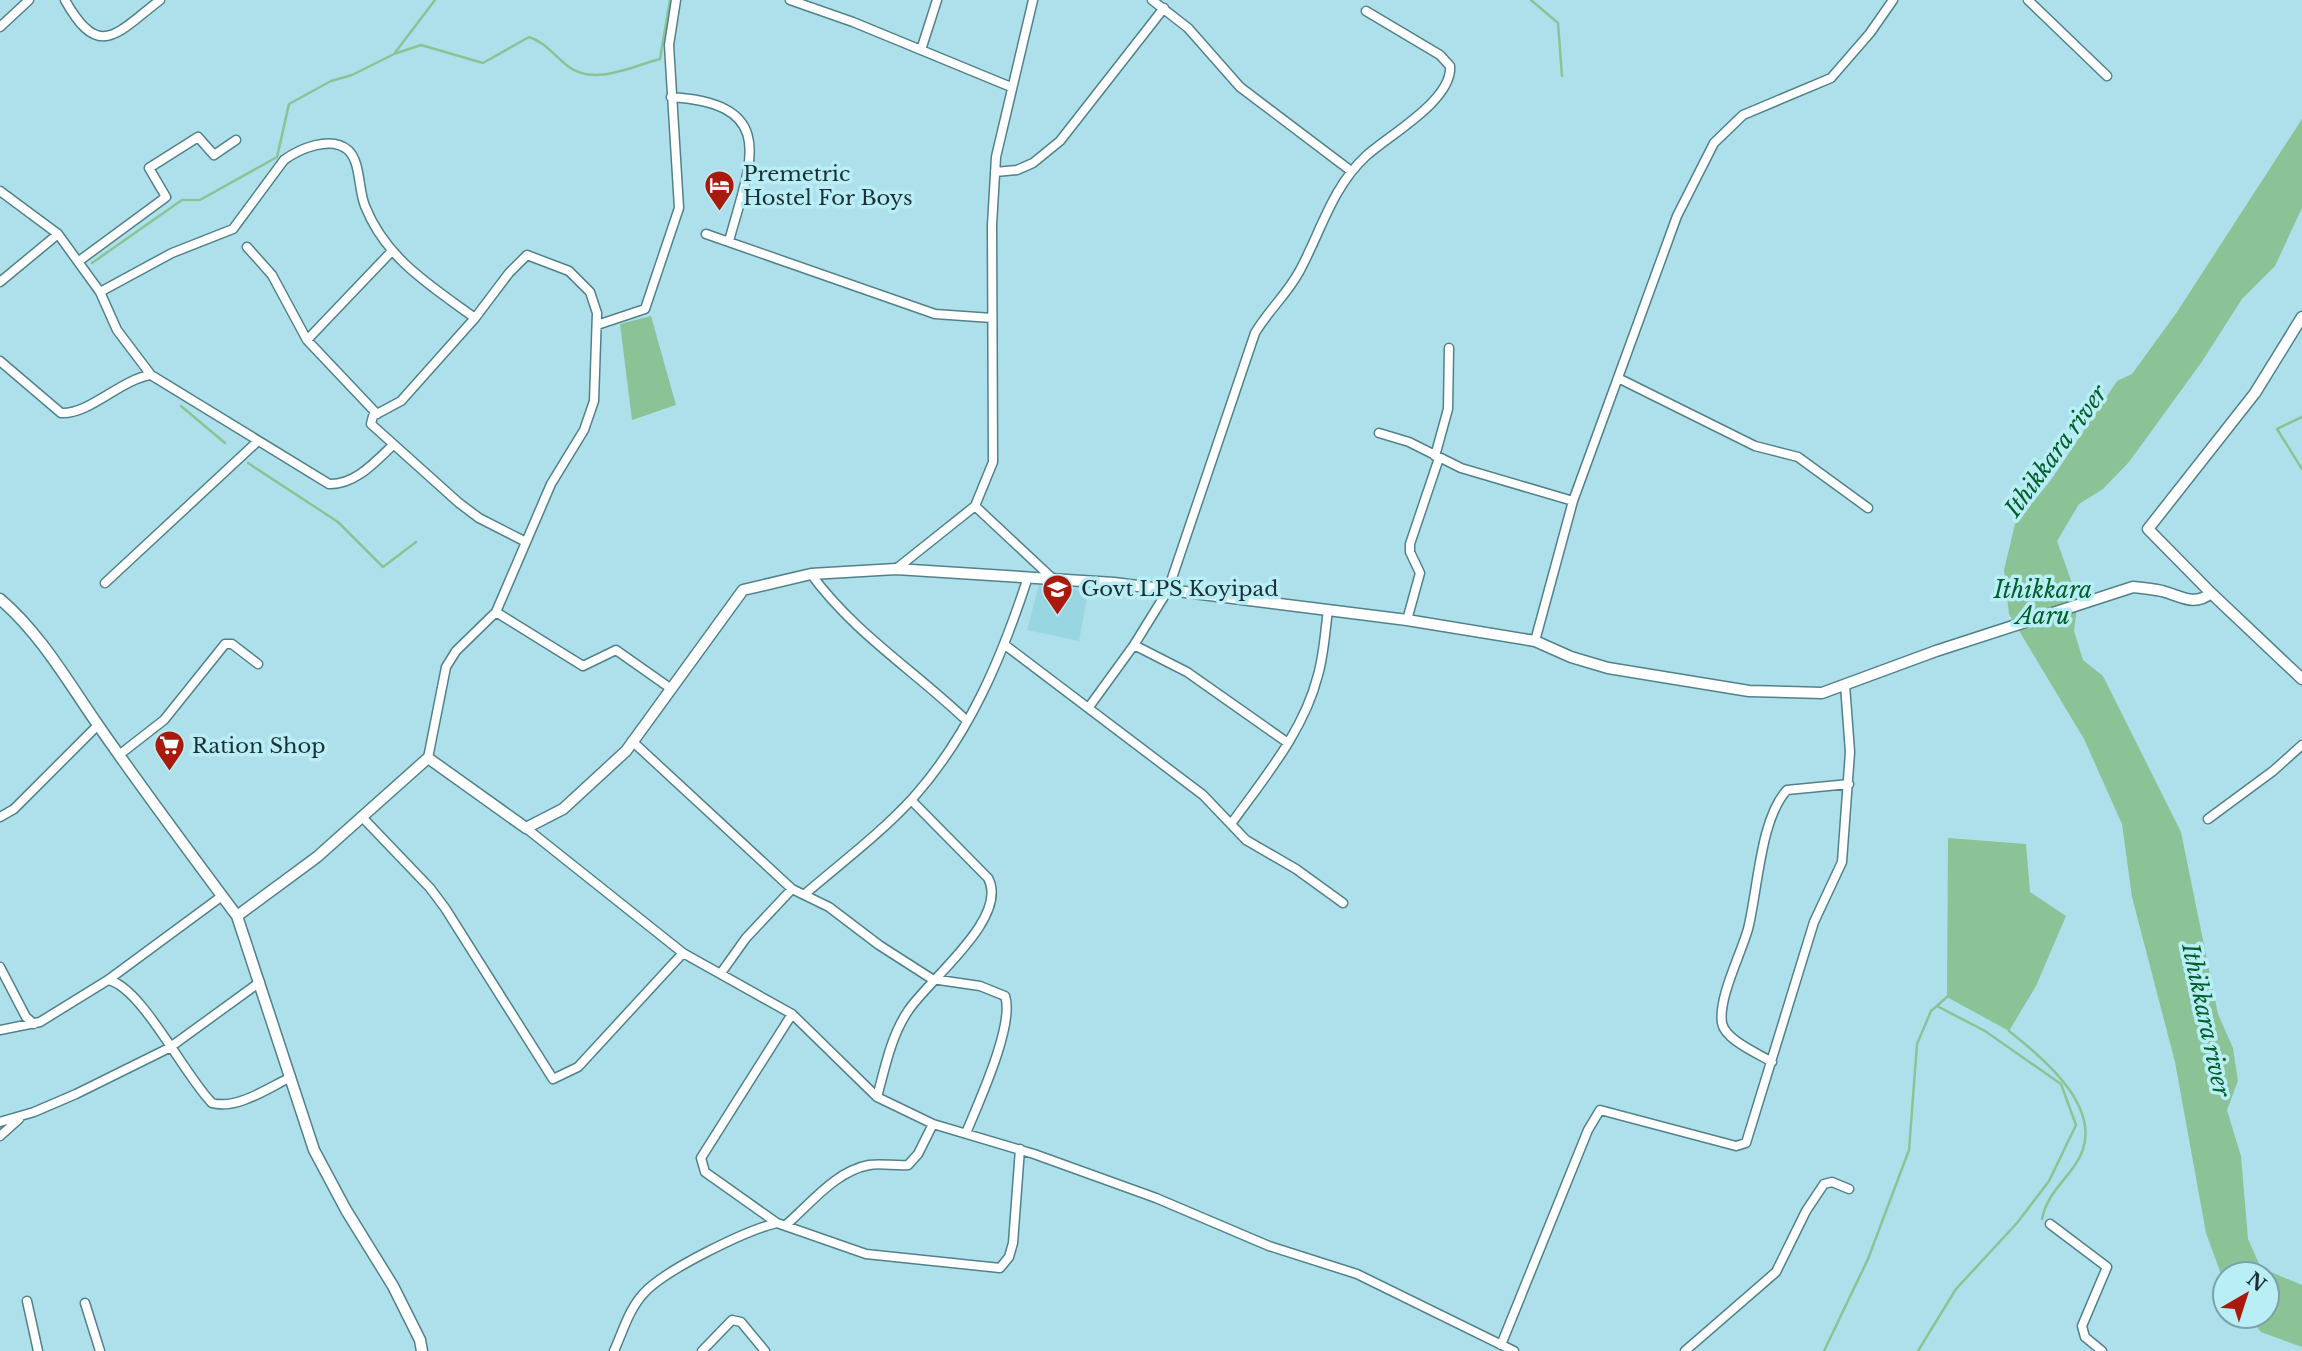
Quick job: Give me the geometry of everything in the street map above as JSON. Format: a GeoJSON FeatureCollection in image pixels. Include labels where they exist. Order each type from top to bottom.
{"type":"FeatureCollection","features":[{"type":"Feature","properties":{"kind":"street"},"geometry":{"type":"LineString","coordinates":[[0,27],[29,0]]}},
{"type":"Feature","properties":{"kind":"street"},"geometry":{"type":"LineString","coordinates":[[65,0],[79,26],[88,34],[103,37],[134,20],[160,0]]}},
{"type":"Feature","properties":{"kind":"street"},"geometry":{"type":"LineString","coordinates":[[597,325],[639,313],[651,300],[679,208],[669,45],[676,0]]}},
{"type":"Feature","properties":{"kind":"street"},"geometry":{"type":"LineString","coordinates":[[790,0],[1012,87]]}},
{"type":"Feature","properties":{"kind":"street"},"geometry":{"type":"LineString","coordinates":[[921,50],[937,0]]}},
{"type":"Feature","properties":{"kind":"street"},"geometry":{"type":"LineString","coordinates":[[896,569],[975,506],[993,462],[995,173],[1033,0]]}},
{"type":"Feature","properties":{"kind":"street"},"geometry":{"type":"LineString","coordinates":[[1152,0],[1188,28],[1240,87],[1351,171]]}},
{"type":"Feature","properties":{"kind":"street"},"geometry":{"type":"LineString","coordinates":[[1535,641],[1573,501],[1678,216],[1714,143],[1743,115],[1831,78],[1870,33],[1893,0]]}},
{"type":"Feature","properties":{"kind":"street"},"geometry":{"type":"LineString","coordinates":[[2028,0],[2107,75]]}},
{"type":"Feature","properties":{"kind":"street"},"geometry":{"type":"LineString","coordinates":[[995,173],[1017,170],[1032,163],[1060,141],[1164,8]]}},
{"type":"Feature","properties":{"kind":"street"},"geometry":{"type":"LineString","coordinates":[[1089,707],[1134,645],[1168,590],[1255,333],[1299,272],[1351,171],[1438,95],[1450,79],[1450,65],[1440,55],[1366,11]]}},
{"type":"Feature","properties":{"kind":"street"},"geometry":{"type":"LineString","coordinates":[[671,97],[711,101],[736,113],[746,125],[750,151],[729,241]]}},
{"type":"Feature","properties":{"kind":"street"},"geometry":{"type":"LineString","coordinates":[[79,261],[166,197],[149,168],[198,137],[214,155],[236,140]]}},
{"type":"Feature","properties":{"kind":"street"},"geometry":{"type":"LineString","coordinates":[[100,292],[172,253],[233,229],[284,160],[294,152],[317,145],[343,146],[353,156],[365,207],[391,252],[408,269],[475,318]]}},
{"type":"Feature","properties":{"kind":"street"},"geometry":{"type":"LineString","coordinates":[[0,191],[58,234],[100,292],[117,330],[151,375],[323,482],[338,485],[368,468],[392,446]]}},
{"type":"Feature","properties":{"kind":"street"},"geometry":{"type":"LineString","coordinates":[[0,282],[58,234]]}},
{"type":"Feature","properties":{"kind":"street"},"geometry":{"type":"LineString","coordinates":[[706,234],[935,314],[992,318]]}},
{"type":"Feature","properties":{"kind":"street"},"geometry":{"type":"LineString","coordinates":[[247,247],[272,275],[307,340],[377,414]]}},
{"type":"Feature","properties":{"kind":"street"},"geometry":{"type":"LineString","coordinates":[[307,340],[391,252]]}},
{"type":"Feature","properties":{"kind":"street"},"geometry":{"type":"LineString","coordinates":[[237,916],[317,856],[428,758],[446,667],[456,651],[496,611],[526,542],[551,484],[591,415],[597,325],[595,303],[583,281],[569,271],[534,255],[527,255],[520,260],[475,318],[401,401],[373,416],[371,424],[392,446],[479,517],[526,542]]}},
{"type":"Feature","properties":{"kind":"street"},"geometry":{"type":"LineString","coordinates":[[2302,317],[2255,393],[2148,529],[2302,679]]}},
{"type":"Feature","properties":{"kind":"street"},"geometry":{"type":"LineString","coordinates":[[1407,620],[1420,573],[1410,552],[1410,544],[1437,457],[1448,409],[1450,348]]}},
{"type":"Feature","properties":{"kind":"street"},"geometry":{"type":"LineString","coordinates":[[0,361],[61,413],[78,410],[136,378],[151,375]]}},
{"type":"Feature","properties":{"kind":"street"},"geometry":{"type":"LineString","coordinates":[[1618,378],[1755,446],[1798,457],[1868,508]]}},
{"type":"Feature","properties":{"kind":"street"},"geometry":{"type":"LineString","coordinates":[[1379,433],[1409,442],[1437,457],[1515,486],[1573,501]]}},
{"type":"Feature","properties":{"kind":"street"},"geometry":{"type":"LineString","coordinates":[[105,583],[258,441]]}},
{"type":"Feature","properties":{"kind":"street"},"geometry":{"type":"LineString","coordinates":[[975,506],[1053,579]]}},
{"type":"Feature","properties":{"kind":"street"},"geometry":{"type":"LineString","coordinates":[[526,828],[563,809],[626,751],[743,590],[811,574],[896,569],[1028,577],[1168,590],[1407,620],[1535,641],[1571,657],[1608,668],[1749,691],[1822,694],[2133,587],[2161,591],[2192,601],[2211,593]]}},
{"type":"Feature","properties":{"kind":"street"},"geometry":{"type":"LineString","coordinates":[[811,574],[833,604],[863,633],[934,690],[967,721]]}},
{"type":"Feature","properties":{"kind":"street"},"geometry":{"type":"LineString","coordinates":[[805,894],[911,800],[955,745],[1006,645],[1028,577]]}},
{"type":"Feature","properties":{"kind":"street"},"geometry":{"type":"LineString","coordinates":[[0,599],[14,611],[53,657],[119,755],[237,916],[314,1150],[346,1210],[393,1286],[420,1340],[422,1351]]}},
{"type":"Feature","properties":{"kind":"street"},"geometry":{"type":"LineString","coordinates":[[1231,824],[1288,743],[1318,678],[1328,610]]}},
{"type":"Feature","properties":{"kind":"street"},"geometry":{"type":"LineString","coordinates":[[496,611],[583,666],[616,650],[670,688]]}},
{"type":"Feature","properties":{"kind":"street"},"geometry":{"type":"LineString","coordinates":[[119,755],[164,720],[225,644],[232,644],[258,664]]}},
{"type":"Feature","properties":{"kind":"street"},"geometry":{"type":"LineString","coordinates":[[1006,645],[1203,795],[1246,840],[1296,869],[1343,904]]}},
{"type":"Feature","properties":{"kind":"street"},"geometry":{"type":"LineString","coordinates":[[1134,645],[1187,672],[1288,743]]}},
{"type":"Feature","properties":{"kind":"street"},"geometry":{"type":"LineString","coordinates":[[1501,1345],[1588,1130],[1600,1110],[1742,1146],[1749,1135],[1814,922],[1842,862],[1850,752],[1845,685]]}},
{"type":"Feature","properties":{"kind":"street"},"geometry":{"type":"LineString","coordinates":[[0,817],[14,808],[98,725]]}},
{"type":"Feature","properties":{"kind":"street"},"geometry":{"type":"LineString","coordinates":[[632,741],[792,889],[829,907],[879,945],[932,979],[1000,991],[1007,1003],[993,1065],[966,1133]]}},
{"type":"Feature","properties":{"kind":"street"},"geometry":{"type":"LineString","coordinates":[[2208,819],[2273,771],[2302,745]]}},
{"type":"Feature","properties":{"kind":"street"},"geometry":{"type":"LineString","coordinates":[[428,758],[526,828],[683,953],[792,1014],[877,1097],[933,1124],[1020,1149],[1156,1198],[1269,1246],[1357,1274],[1514,1351]]}},
{"type":"Feature","properties":{"kind":"street"},"geometry":{"type":"LineString","coordinates":[[1772,1062],[1724,1030],[1722,1016],[1748,929],[1773,814],[1787,790],[1849,784]]}},
{"type":"Feature","properties":{"kind":"street"},"geometry":{"type":"LineString","coordinates":[[877,1097],[895,1033],[907,1012],[932,979],[957,956],[975,933],[989,902],[991,883],[911,800]]}},
{"type":"Feature","properties":{"kind":"street"},"geometry":{"type":"LineString","coordinates":[[362,817],[445,908],[553,1079],[578,1067],[683,953]]}},
{"type":"Feature","properties":{"kind":"street"},"geometry":{"type":"LineString","coordinates":[[721,973],[746,938],[792,889]]}},
{"type":"Feature","properties":{"kind":"street"},"geometry":{"type":"LineString","coordinates":[[0,1030],[34,1024],[108,980],[222,896]]}},
{"type":"Feature","properties":{"kind":"street"},"geometry":{"type":"LineString","coordinates":[[0,967],[26,1017],[34,1024]]}},
{"type":"Feature","properties":{"kind":"street"},"geometry":{"type":"LineString","coordinates":[[108,980],[132,993],[204,1095],[220,1105],[236,1103],[290,1077]]}},
{"type":"Feature","properties":{"kind":"street"},"geometry":{"type":"LineString","coordinates":[[0,1122],[21,1117],[76,1094],[169,1048],[260,982]]}},
{"type":"Feature","properties":{"kind":"street"},"geometry":{"type":"LineString","coordinates":[[777,1223],[705,1172],[701,1158],[792,1014]]}},
{"type":"Feature","properties":{"kind":"street"},"geometry":{"type":"LineString","coordinates":[[0,1136],[21,1117]]}},
{"type":"Feature","properties":{"kind":"street"},"geometry":{"type":"LineString","coordinates":[[787,1224],[838,1179],[856,1168],[874,1164],[908,1165],[918,1154],[933,1124]]}},
{"type":"Feature","properties":{"kind":"street"},"geometry":{"type":"LineString","coordinates":[[614,1351],[630,1314],[644,1293],[663,1277],[744,1235],[777,1223],[787,1224],[866,1254],[1000,1268],[1009,1257],[1013,1243],[1020,1149]]}},
{"type":"Feature","properties":{"kind":"street"},"geometry":{"type":"LineString","coordinates":[[1685,1351],[1776,1272],[1824,1184],[1832,1182],[1849,1189]]}},
{"type":"Feature","properties":{"kind":"street"},"geometry":{"type":"LineString","coordinates":[[2050,1224],[2107,1266],[2082,1326],[2085,1337],[2102,1351]]}},
{"type":"Feature","properties":{"kind":"street"},"geometry":{"type":"LineString","coordinates":[[27,1301],[38,1351]]}},
{"type":"Feature","properties":{"kind":"street"},"geometry":{"type":"LineString","coordinates":[[85,1303],[100,1351]]}},
{"type":"Feature","properties":{"kind":"street"},"geometry":{"type":"LineString","coordinates":[[702,1351],[732,1320],[741,1322],[765,1351]]}},
{"type":"Feature","properties":{"kind":"shaded area","name":"Govt LPS Koyipad"},"geometry":{"type":"Polygon","coordinates":[[[1040,581],[1088,592],[1079,641],[1027,630],[1040,581]]]}},
{"type":"Feature","properties":{"kind":"water","name":"Ithikkara Aaru"},"geometry":{"type":"Polygon","coordinates":[[[2302,119],[2302,208],[2275,266],[2242,299],[2201,363],[2129,462],[2103,489],[2079,504],[2057,541],[2078,600],[2074,631],[2083,660],[2103,676],[2181,832],[2218,1014],[2233,1048],[2238,1081],[2227,1110],[2241,1156],[2248,1239],[2257,1260],[2216,1260],[2206,1233],[2175,1062],[2132,897],[2122,824],[2084,739],[2009,614],[2004,570],[2015,524],[2051,480],[2117,381],[2132,374],[2177,312],[2302,119]]]}},
{"type":"Feature","properties":{"kind":"water"},"geometry":{"type":"Polygon","coordinates":[[[651,316],[676,405],[632,420],[620,324],[651,316]]]}},
{"type":"Feature","properties":{"kind":"water"},"geometry":{"type":"Polygon","coordinates":[[[1948,838],[2026,844],[2030,892],[2066,916],[2036,986],[2009,1031],[1947,997],[1948,838]]]}},
{"type":"Feature","properties":{"kind":"water","name":"Ithikkara Aaru"},"geometry":{"type":"Polygon","coordinates":[[[2281,1276],[2302,1285],[2302,1347],[2259,1330],[2281,1330],[2281,1276]]]}},
{"type":"Feature","properties":{"kind":"waterway"},"geometry":{"type":"LineString","coordinates":[[394,54],[435,0]]}},
{"type":"Feature","properties":{"kind":"waterway"},"geometry":{"type":"LineString","coordinates":[[92,263],[182,200],[200,200],[277,157],[289,104],[331,81],[352,75],[394,54],[421,45],[483,63],[529,37],[579,72],[590,75],[614,73],[660,59],[670,0]]}},
{"type":"Feature","properties":{"kind":"waterway"},"geometry":{"type":"LineString","coordinates":[[1531,0],[1558,23],[1562,76]]}},
{"type":"Feature","properties":{"kind":"waterway"},"geometry":{"type":"LineString","coordinates":[[181,406],[225,443]]}},
{"type":"Feature","properties":{"kind":"waterway"},"geometry":{"type":"LineString","coordinates":[[2302,417],[2277,429],[2302,469]]}},
{"type":"Feature","properties":{"kind":"waterway"},"geometry":{"type":"LineString","coordinates":[[248,463],[338,522],[383,567],[416,542]]}},
{"type":"Feature","properties":{"kind":"waterway"},"geometry":{"type":"LineString","coordinates":[[1824,1351],[1868,1259],[1909,1150],[1917,1044],[1931,1011],[1947,997]]}},
{"type":"Feature","properties":{"kind":"waterway"},"geometry":{"type":"LineString","coordinates":[[1918,1351],[1956,1289],[2017,1223],[2049,1181],[2076,1125],[2061,1084],[1985,1031],[1937,1006]]}},
{"type":"Feature","properties":{"kind":"waterway"},"geometry":{"type":"LineString","coordinates":[[2009,1031],[2056,1073],[2080,1108],[2085,1127],[2084,1146],[2075,1165],[2051,1196],[2042,1219]]}},
{"type":"Feature","properties":{"kind":"place","name":"Premetric Hostel For Boys"},"geometry":{"type":"Point","coordinates":[720,213]}},
{"type":"Feature","properties":{"kind":"place","name":"Govt LPS Koyipad"},"geometry":{"type":"Point","coordinates":[1058,616]}},
{"type":"Feature","properties":{"kind":"place","name":"Ration Shop"},"geometry":{"type":"Point","coordinates":[169,773]}},
{"type":"Feature","properties":{"kind":"water label","name":"Ithikkara river"},"geometry":{"type":"Point","coordinates":[2056,451]}},
{"type":"Feature","properties":{"kind":"water label","name":"Ithikkara river"},"geometry":{"type":"Point","coordinates":[2206,1020]}}]}
